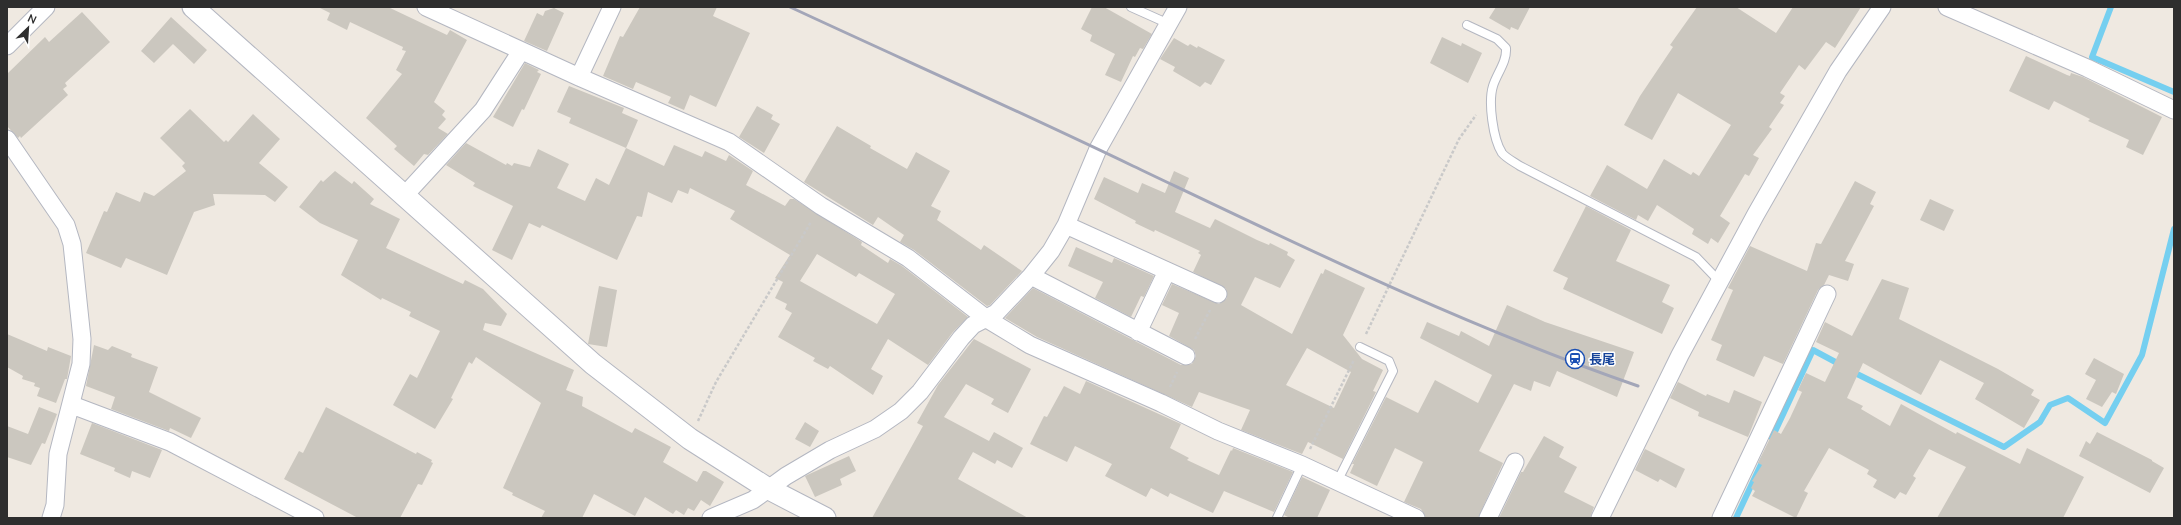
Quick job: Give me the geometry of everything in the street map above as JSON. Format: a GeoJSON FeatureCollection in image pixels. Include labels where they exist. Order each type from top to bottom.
{"type":"FeatureCollection","features":[{"type":"Feature","properties":{"kind":"street"},"geometry":{"type":"LineString","coordinates":[[7,46],[46,7]]}},
{"type":"Feature","properties":{"kind":"street"},"geometry":{"type":"LineString","coordinates":[[193,7],[593,364],[690,439],[767,488],[825,518]]}},
{"type":"Feature","properties":{"kind":"street"},"geometry":{"type":"LineString","coordinates":[[426,7],[579,77],[729,142],[821,206],[908,258],[987,319],[1030,345],[1161,403],[1218,431],[1302,465],[1416,518]]}},
{"type":"Feature","properties":{"kind":"street"},"geometry":{"type":"LineString","coordinates":[[579,77],[612,7]]}},
{"type":"Feature","properties":{"kind":"street"},"geometry":{"type":"LineString","coordinates":[[711,518],[754,500],[767,488],[830,450],[875,429],[901,411],[920,392],[961,338],[973,325],[996,313],[1031,276],[1051,251],[1066,225],[1098,149],[1178,7]]}},
{"type":"Feature","properties":{"kind":"street"},"geometry":{"type":"LineString","coordinates":[[1600,518],[1680,355],[1756,214],[1834,78],[1882,7]]}},
{"type":"Feature","properties":{"kind":"street"},"geometry":{"type":"LineString","coordinates":[[1947,7],[2087,68],[2174,110]]}},
{"type":"Feature","properties":{"kind":"street"},"geometry":{"type":"LineString","coordinates":[[404,196],[482,110],[521,51]]}},
{"type":"Feature","properties":{"kind":"street"},"geometry":{"type":"LineString","coordinates":[[7,139],[66,225],[72,244],[82,339],[81,364],[72,405],[58,454],[55,506],[51,518]]}},
{"type":"Feature","properties":{"kind":"street"},"geometry":{"type":"LineString","coordinates":[[1066,225],[1218,294]]}},
{"type":"Feature","properties":{"kind":"street"},"geometry":{"type":"LineString","coordinates":[[1138,332],[1167,271]]}},
{"type":"Feature","properties":{"kind":"street"},"geometry":{"type":"LineString","coordinates":[[1031,276],[1186,356]]}},
{"type":"Feature","properties":{"kind":"street"},"geometry":{"type":"LineString","coordinates":[[1721,518],[1827,294]]}},
{"type":"Feature","properties":{"kind":"street"},"geometry":{"type":"LineString","coordinates":[[72,405],[170,442],[315,518]]}},
{"type":"Feature","properties":{"kind":"street"},"geometry":{"type":"LineString","coordinates":[[1488,518],[1515,462]]}},
{"type":"Feature","properties":{"kind":"lane"},"geometry":{"type":"LineString","coordinates":[[1132,7],[1169,24]]}},
{"type":"Feature","properties":{"kind":"lane"},"geometry":{"type":"LineString","coordinates":[[1467,25],[1497,39],[1506,48],[1506,55],[1493,87],[1492,97],[1494,138],[1503,154],[1520,166],[1696,257],[1720,282]]}},
{"type":"Feature","properties":{"kind":"lane"},"geometry":{"type":"LineString","coordinates":[[1337,482],[1393,371],[1389,361],[1360,346]]}},
{"type":"Feature","properties":{"kind":"lane"},"geometry":{"type":"LineString","coordinates":[[1277,518],[1302,465]]}},
{"type":"Feature","properties":{"kind":"path"},"geometry":{"type":"LineString","coordinates":[[1302,465],[1459,139],[1492,97]]}},
{"type":"Feature","properties":{"kind":"path"},"geometry":{"type":"LineString","coordinates":[[690,439],[716,382],[821,206]]}},
{"type":"Feature","properties":{"kind":"building"},"geometry":{"type":"Polygon","coordinates":[[[318,7],[388,7],[447,35],[450,30],[467,40],[434,102],[445,111],[442,115],[446,119],[438,128],[448,134],[428,155],[424,154],[414,166],[394,149],[397,146],[366,118],[402,74],[396,70],[406,51],[402,50],[403,47],[350,22],[347,30],[327,20],[330,13],[318,7]]]}},
{"type":"Feature","properties":{"kind":"building"},"geometry":{"type":"Polygon","coordinates":[[[640,7],[717,7],[713,16],[750,33],[716,107],[690,95],[684,110],[668,103],[671,97],[636,82],[633,89],[603,76],[620,36],[623,37],[640,7]]]}},
{"type":"Feature","properties":{"kind":"building"},"geometry":{"type":"Polygon","coordinates":[[[1092,7],[1104,7],[1152,34],[1143,49],[1140,48],[1135,57],[1133,56],[1121,82],[1105,75],[1115,54],[1090,41],[1092,35],[1081,29],[1092,7]]]}},
{"type":"Feature","properties":{"kind":"building"},"geometry":{"type":"Polygon","coordinates":[[[1496,7],[1530,7],[1518,30],[1511,27],[1510,30],[1489,18],[1496,7]]]}},
{"type":"Feature","properties":{"kind":"building"},"geometry":{"type":"Polygon","coordinates":[[[1697,7],[1736,7],[1776,33],[1793,7],[1861,7],[1835,48],[1826,42],[1805,70],[1799,65],[1780,93],[1785,96],[1780,103],[1784,105],[1769,127],[1772,129],[1753,155],[1759,158],[1749,176],[1745,174],[1720,216],[1730,223],[1718,243],[1711,238],[1708,244],[1692,234],[1694,229],[1657,205],[1648,221],[1638,215],[1636,220],[1590,196],[1607,165],[1647,189],[1664,159],[1691,175],[1693,172],[1699,176],[1731,125],[1678,93],[1652,140],[1624,125],[1640,96],[1673,47],[1670,45],[1697,7]]]}},
{"type":"Feature","properties":{"kind":"building"},"geometry":{"type":"Polygon","coordinates":[[[554,8],[564,13],[547,51],[524,41],[537,13],[543,16],[545,11],[554,8]]]}},
{"type":"Feature","properties":{"kind":"building"},"geometry":{"type":"Polygon","coordinates":[[[82,12],[110,42],[65,83],[67,86],[63,89],[68,95],[21,138],[20,136],[18,138],[7,126],[7,74],[45,37],[49,42],[82,12]]]}},
{"type":"Feature","properties":{"kind":"building"},"geometry":{"type":"Polygon","coordinates":[[[171,17],[207,50],[194,64],[173,44],[154,63],[141,51],[171,17]]]}},
{"type":"Feature","properties":{"kind":"building"},"geometry":{"type":"Polygon","coordinates":[[[1442,37],[1461,46],[1462,43],[1482,53],[1468,83],[1430,63],[1442,37]]]}},
{"type":"Feature","properties":{"kind":"building"},"geometry":{"type":"Polygon","coordinates":[[[1174,38],[1188,46],[1190,44],[1197,48],[1198,46],[1225,60],[1211,85],[1205,82],[1200,87],[1173,71],[1175,67],[1160,59],[1174,38]]]}},
{"type":"Feature","properties":{"kind":"building"},"geometry":{"type":"Polygon","coordinates":[[[2026,56],[2067,75],[2070,76],[2071,73],[2083,77],[2162,117],[2143,155],[2126,147],[2129,140],[2088,121],[2090,119],[2054,101],[2049,110],[2009,91],[2026,56]]]}},
{"type":"Feature","properties":{"kind":"building"},"geometry":{"type":"Polygon","coordinates":[[[525,63],[539,70],[537,72],[541,74],[524,110],[522,109],[513,127],[493,117],[525,63]]]}},
{"type":"Feature","properties":{"kind":"building"},"geometry":{"type":"Polygon","coordinates":[[[569,86],[624,108],[622,113],[638,120],[626,148],[569,123],[571,118],[557,112],[569,86]]]}},
{"type":"Feature","properties":{"kind":"building"},"geometry":{"type":"Polygon","coordinates":[[[757,106],[773,115],[771,119],[780,124],[764,153],[739,137],[757,106]]]}},
{"type":"Feature","properties":{"kind":"building"},"geometry":{"type":"Polygon","coordinates":[[[190,109],[224,142],[226,140],[228,142],[253,114],[280,139],[259,163],[288,187],[275,202],[265,195],[213,194],[215,205],[194,212],[167,275],[126,258],[121,268],[86,253],[104,211],[107,212],[116,192],[140,202],[144,192],[154,196],[186,171],[182,166],[185,163],[160,138],[190,109]]]}},
{"type":"Feature","properties":{"kind":"building"},"geometry":{"type":"Polygon","coordinates":[[[837,126],[871,146],[870,148],[907,169],[916,152],[950,171],[931,206],[941,211],[937,220],[981,250],[984,245],[1022,271],[990,305],[987,306],[914,250],[900,242],[904,235],[878,217],[873,225],[804,182],[837,126]]]}},
{"type":"Feature","properties":{"kind":"building"},"geometry":{"type":"Polygon","coordinates":[[[466,143],[506,165],[507,163],[512,166],[514,163],[530,167],[538,149],[569,164],[557,188],[585,201],[596,178],[609,185],[626,148],[664,166],[674,145],[702,157],[705,151],[726,161],[729,155],[753,171],[746,185],[785,206],[790,199],[794,199],[862,242],[861,245],[888,263],[890,259],[902,266],[968,317],[953,332],[928,365],[888,339],[871,369],[883,376],[873,395],[830,366],[828,369],[813,361],[815,358],[778,337],[792,313],[785,309],[787,304],[775,298],[783,282],[775,278],[790,255],[730,219],[735,211],[690,188],[688,194],[678,190],[672,203],[648,192],[642,217],[637,216],[617,260],[542,225],[540,228],[529,223],[512,260],[492,250],[513,206],[473,186],[475,183],[446,165],[466,143]],[[817,254],[800,281],[877,324],[895,294],[859,273],[856,277],[817,254]]]}},
{"type":"Feature","properties":{"kind":"building"},"geometry":{"type":"Polygon","coordinates":[[[335,171],[352,184],[354,181],[374,199],[370,204],[400,219],[386,248],[463,284],[465,280],[483,289],[507,314],[501,326],[485,323],[483,330],[574,370],[566,390],[583,397],[582,406],[632,433],[635,428],[671,447],[663,462],[697,482],[703,471],[706,471],[724,482],[710,506],[701,500],[694,511],[688,508],[684,515],[676,510],[673,514],[645,497],[635,516],[594,494],[582,518],[541,518],[545,511],[512,495],[513,493],[503,488],[541,403],[476,357],[472,364],[469,362],[451,398],[453,399],[435,429],[393,405],[410,374],[417,378],[440,331],[409,316],[411,312],[382,298],[381,300],[341,275],[358,240],[320,223],[299,207],[321,180],[323,182],[335,171]]]}},
{"type":"Feature","properties":{"kind":"building"},"geometry":{"type":"Polygon","coordinates":[[[1174,171],[1189,178],[1175,212],[1210,228],[1215,219],[1257,240],[1269,245],[1270,243],[1288,252],[1287,255],[1295,260],[1280,288],[1255,277],[1241,305],[1292,334],[1321,273],[1323,274],[1325,269],[1365,288],[1343,335],[1362,359],[1383,370],[1373,391],[1376,392],[1343,459],[1308,442],[1302,454],[1241,430],[1250,410],[1199,392],[1192,407],[1037,337],[1005,318],[1033,288],[1181,365],[1192,364],[1196,356],[1194,350],[1169,336],[1179,313],[1162,305],[1172,284],[1219,304],[1227,298],[1226,289],[1193,272],[1201,255],[1198,253],[1200,251],[1155,230],[1154,232],[1135,223],[1136,221],[1094,199],[1104,177],[1138,193],[1142,183],[1165,193],[1174,171]],[[1307,348],[1286,385],[1334,408],[1351,372],[1307,348]]]}},
{"type":"Feature","properties":{"kind":"building"},"geometry":{"type":"Polygon","coordinates":[[[1855,181],[1876,192],[1870,204],[1874,206],[1845,261],[1854,264],[1848,281],[1829,275],[1824,285],[1818,290],[1783,364],[1764,356],[1754,377],[1716,360],[1722,345],[1711,340],[1733,290],[1728,288],[1750,246],[1807,271],[1816,243],[1821,244],[1855,181]]]}},
{"type":"Feature","properties":{"kind":"building"},"geometry":{"type":"Polygon","coordinates":[[[1930,199],[1954,210],[1944,231],[1920,220],[1930,199]]]}},
{"type":"Feature","properties":{"kind":"building"},"geometry":{"type":"Polygon","coordinates":[[[1586,206],[1631,230],[1616,261],[1670,285],[1662,302],[1674,308],[1662,334],[1563,289],[1568,278],[1553,271],[1586,206]]]}},
{"type":"Feature","properties":{"kind":"building"},"geometry":{"type":"Polygon","coordinates":[[[1076,247],[1112,263],[1114,258],[1154,276],[1144,297],[1141,296],[1131,317],[1095,298],[1103,282],[1068,266],[1076,247]]]}},
{"type":"Feature","properties":{"kind":"building"},"geometry":{"type":"Polygon","coordinates":[[[1882,279],[1909,288],[1899,319],[1998,369],[2034,390],[2031,395],[2040,400],[2024,428],[1975,399],[1984,383],[1940,360],[1921,395],[1863,363],[1847,398],[1863,406],[1861,409],[1890,426],[1901,404],[1956,434],[1957,432],[2020,464],[2027,448],[2084,477],[2063,518],[1937,518],[1966,467],[1929,449],[1913,476],[1916,478],[1906,495],[1900,492],[1895,499],[1873,487],[1877,480],[1867,474],[1869,470],[1829,448],[1804,491],[1808,493],[1796,518],[1752,496],[1755,491],[1751,488],[1754,482],[1752,481],[1762,465],[1758,463],[1774,430],[1781,434],[1790,418],[1802,392],[1798,390],[1806,373],[1825,382],[1839,353],[1816,342],[1825,322],[1852,336],[1882,279]]]}},
{"type":"Feature","properties":{"kind":"building"},"geometry":{"type":"Polygon","coordinates":[[[599,286],[617,290],[607,347],[588,344],[599,286]]]}},
{"type":"Feature","properties":{"kind":"building"},"geometry":{"type":"Polygon","coordinates":[[[1507,305],[1545,322],[1634,352],[1617,397],[1557,371],[1550,387],[1534,381],[1531,391],[1514,384],[1479,451],[1503,463],[1478,518],[1426,518],[1421,509],[1404,502],[1423,462],[1395,448],[1377,486],[1350,473],[1354,464],[1352,464],[1386,397],[1418,413],[1435,380],[1478,403],[1492,375],[1420,338],[1427,322],[1459,336],[1461,331],[1489,346],[1507,305]]]}},
{"type":"Feature","properties":{"kind":"building"},"geometry":{"type":"Polygon","coordinates":[[[7,334],[47,351],[48,347],[71,356],[67,379],[65,379],[56,403],[37,396],[40,388],[34,386],[35,383],[22,379],[23,376],[7,367],[7,334]]]}},
{"type":"Feature","properties":{"kind":"building"},"geometry":{"type":"Polygon","coordinates":[[[974,339],[1031,369],[1008,413],[991,404],[994,399],[966,384],[944,417],[989,441],[994,432],[1023,448],[1012,468],[997,460],[995,464],[973,452],[958,479],[1028,518],[872,518],[923,426],[917,423],[938,385],[974,339]]]}},
{"type":"Feature","properties":{"kind":"building"},"geometry":{"type":"Polygon","coordinates":[[[94,345],[108,350],[112,346],[132,354],[131,357],[158,367],[149,392],[201,418],[191,438],[170,428],[169,431],[111,409],[115,397],[86,386],[94,345]]]}},
{"type":"Feature","properties":{"kind":"building"},"geometry":{"type":"Polygon","coordinates":[[[2094,358],[2124,374],[2116,394],[2112,392],[2102,407],[2086,399],[2096,380],[2085,374],[2094,358]]]}},
{"type":"Feature","properties":{"kind":"building"},"geometry":{"type":"Polygon","coordinates":[[[1086,381],[1181,424],[1170,448],[1189,458],[1187,460],[1219,475],[1233,448],[1293,472],[1274,512],[1224,491],[1213,513],[1170,493],[1168,497],[1151,488],[1146,497],[1105,476],[1112,464],[1075,446],[1067,462],[1030,444],[1044,416],[1047,417],[1064,386],[1080,394],[1086,381]]]}},
{"type":"Feature","properties":{"kind":"building"},"geometry":{"type":"Polygon","coordinates":[[[1678,382],[1706,396],[1707,394],[1729,403],[1734,390],[1762,402],[1748,437],[1698,416],[1699,412],[1670,398],[1678,382]]]}},
{"type":"Feature","properties":{"kind":"building"},"geometry":{"type":"Polygon","coordinates":[[[39,407],[57,414],[45,444],[42,443],[31,465],[7,457],[7,426],[28,434],[39,407]]]}},
{"type":"Feature","properties":{"kind":"building"},"geometry":{"type":"Polygon","coordinates":[[[326,407],[416,454],[417,452],[432,460],[431,462],[433,463],[422,485],[418,484],[400,518],[358,518],[284,479],[299,451],[303,453],[326,407]]]}},
{"type":"Feature","properties":{"kind":"building"},"geometry":{"type":"Polygon","coordinates":[[[805,422],[819,431],[810,447],[795,439],[805,422]]]}},
{"type":"Feature","properties":{"kind":"building"},"geometry":{"type":"Polygon","coordinates":[[[92,423],[162,450],[150,478],[132,471],[130,478],[114,471],[115,468],[80,454],[92,423]]]}},
{"type":"Feature","properties":{"kind":"building"},"geometry":{"type":"Polygon","coordinates":[[[2097,432],[2152,460],[2164,468],[2150,493],[2079,456],[2086,441],[2090,444],[2097,432]]]}},
{"type":"Feature","properties":{"kind":"building"},"geometry":{"type":"Polygon","coordinates":[[[1544,436],[1564,447],[1559,457],[1577,467],[1564,492],[1594,507],[1590,518],[1499,518],[1521,472],[1523,472],[1544,436]]]}},
{"type":"Feature","properties":{"kind":"building"},"geometry":{"type":"Polygon","coordinates":[[[1645,449],[1685,469],[1676,488],[1660,479],[1658,482],[1635,470],[1645,449]]]}},
{"type":"Feature","properties":{"kind":"building"},"geometry":{"type":"Polygon","coordinates":[[[849,456],[856,471],[840,479],[842,485],[815,497],[805,476],[849,456]]]}},
{"type":"Feature","properties":{"kind":"building"},"geometry":{"type":"Polygon","coordinates":[[[1302,477],[1330,490],[1317,518],[1290,518],[1284,515],[1302,477]]]}},
{"type":"Feature","properties":{"kind":"waterway"},"geometry":{"type":"LineString","coordinates":[[2111,7],[2092,57],[2174,92]]}},
{"type":"Feature","properties":{"kind":"waterway"},"geometry":{"type":"LineString","coordinates":[[1851,371],[2004,447],[2040,422],[2050,405],[2068,398],[2105,423],[2142,355],[2174,229]]}},
{"type":"Feature","properties":{"kind":"waterway"},"geometry":{"type":"LineString","coordinates":[[1772,438],[1813,350],[1841,365]]}},
{"type":"Feature","properties":{"kind":"waterway"},"geometry":{"type":"LineString","coordinates":[[1736,518],[1764,458]]}},
{"type":"Feature","properties":{"kind":"railway"},"geometry":{"type":"LineString","coordinates":[[790,7],[1047,125],[1382,283],[1573,363],[1638,386]]}},
{"type":"Feature","properties":{"kind":"place","name":"長尾"},"geometry":{"type":"Point","coordinates":[1575,359]}}]}
